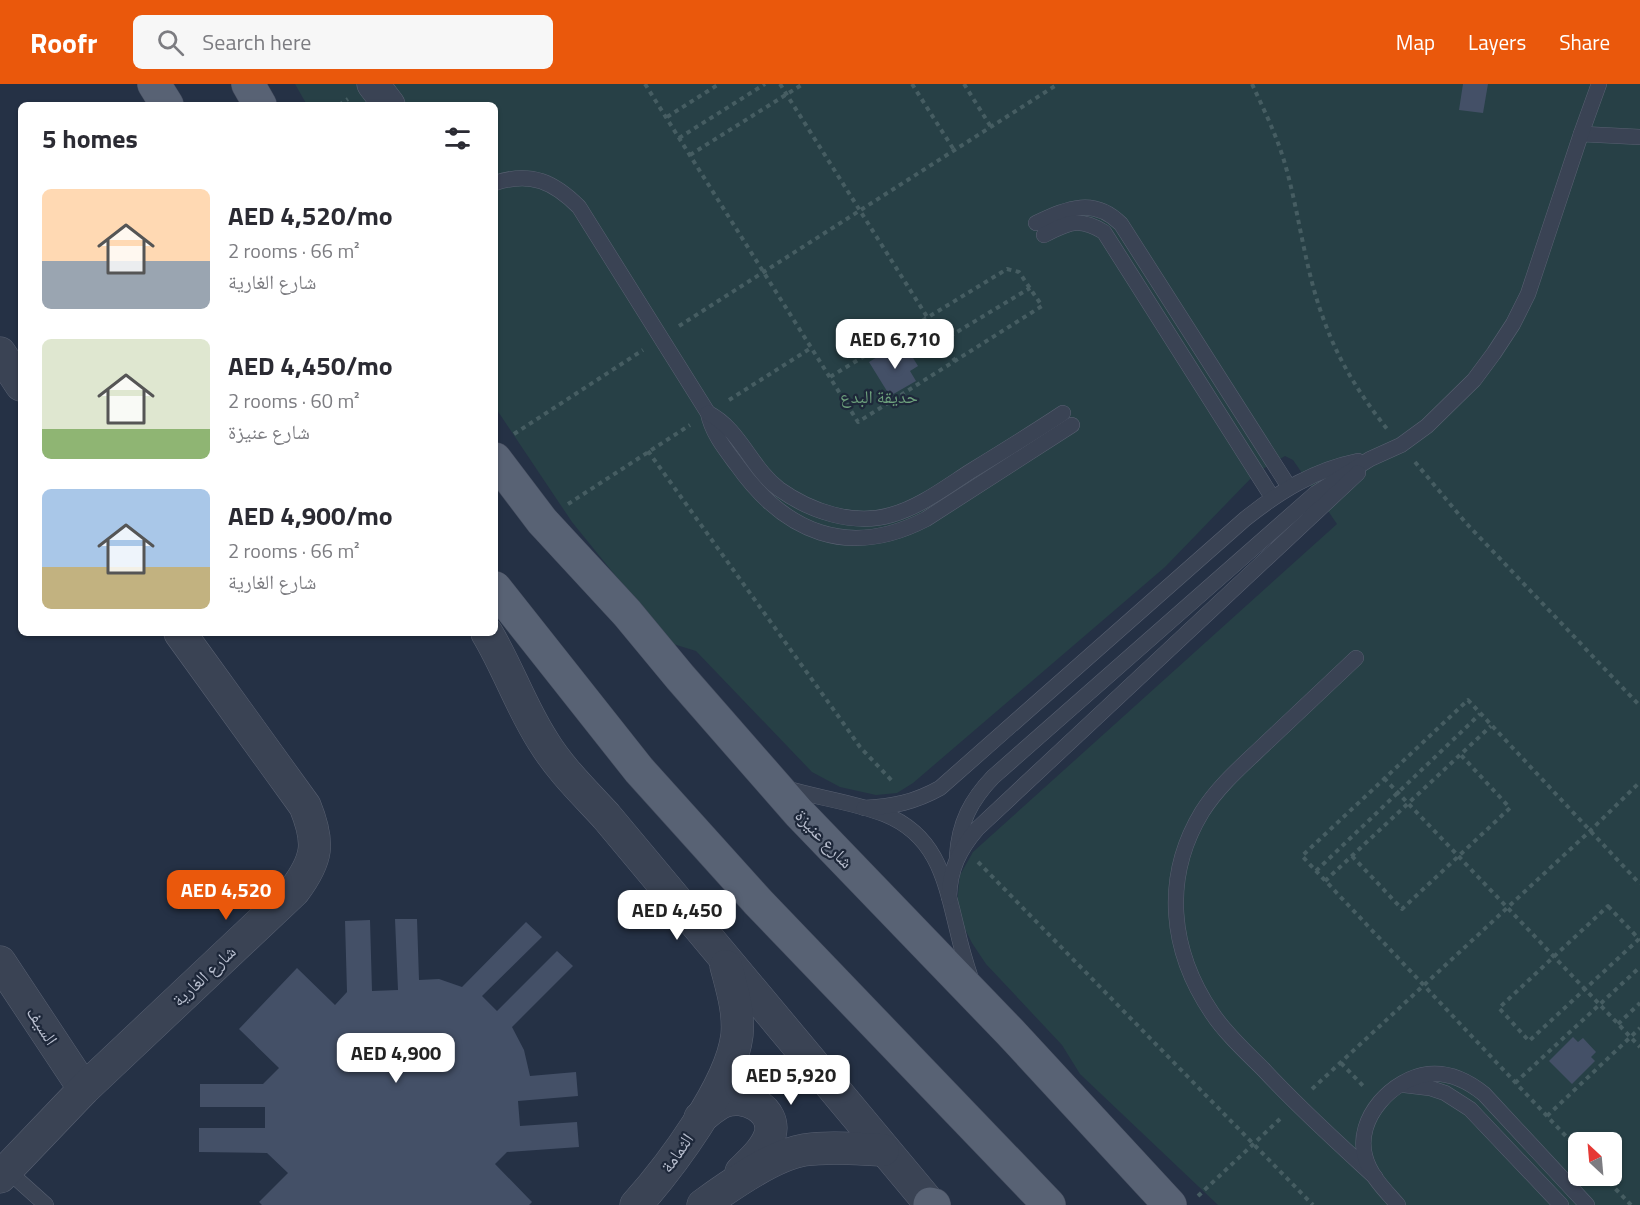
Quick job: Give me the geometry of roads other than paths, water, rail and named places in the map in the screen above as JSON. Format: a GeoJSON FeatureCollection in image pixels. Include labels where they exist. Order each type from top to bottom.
{"type":"FeatureCollection","features":[{"type":"Feature","properties":{"kind":"main road"},"geometry":{"type":"LineString","coordinates":[[154,84],[165,102]]}},
{"type":"Feature","properties":{"kind":"main road"},"geometry":{"type":"LineString","coordinates":[[248,84],[258,102]]}},
{"type":"Feature","properties":{"kind":"main road","name":"شارع عنيزة"},"geometry":{"type":"LineString","coordinates":[[500,449],[542,521],[627,612],[775,786],[978,999],[1183,1201]]}},
{"type":"Feature","properties":{"kind":"main road"},"geometry":{"type":"LineString","coordinates":[[498,592],[639,770],[758,902],[1049,1205]]}},
{"type":"Feature","properties":{"kind":"street"},"geometry":{"type":"LineString","coordinates":[[373,84],[387,102]]}},
{"type":"Feature","properties":{"kind":"street"},"geometry":{"type":"LineString","coordinates":[[0,353],[18,380]]}},
{"type":"Feature","properties":{"kind":"street","name":"شارع الغارية"},"geometry":{"type":"LineString","coordinates":[[4,1173],[84,1089],[294,891],[308,872],[315,850],[314,827],[305,806],[182,636]]}},
{"type":"Feature","properties":{"kind":"street"},"geometry":{"type":"LineString","coordinates":[[489,636],[503,660],[534,726],[554,758],[606,816],[883,1150],[931,1204]]}},
{"type":"Feature","properties":{"kind":"street","name":"الثمامة"},"geometry":{"type":"LineString","coordinates":[[636,1205],[671,1164],[700,1119],[728,1065],[736,1036],[737,1016],[724,960]]}},
{"type":"Feature","properties":{"kind":"street","name":"السيف"},"geometry":{"type":"LineString","coordinates":[[0,962],[84,1089]]}},
{"type":"Feature","properties":{"kind":"street"},"geometry":{"type":"LineString","coordinates":[[700,1119],[722,1102],[735,1100],[760,1107],[770,1120],[769,1137],[763,1148],[712,1198]]}},
{"type":"Feature","properties":{"kind":"street"},"geometry":{"type":"LineString","coordinates":[[712,1198],[793,1153],[820,1148],[883,1150]]}},
{"type":"Feature","properties":{"kind":"lane"},"geometry":{"type":"LineString","coordinates":[[949,897],[961,828],[968,809],[993,777],[1316,493],[1370,459],[1401,445],[1427,426],[1474,380],[1513,324],[1528,294],[1599,84]]}},
{"type":"Feature","properties":{"kind":"lane"},"geometry":{"type":"LineString","coordinates":[[1581,134],[1640,137]]}},
{"type":"Feature","properties":{"kind":"lane"},"geometry":{"type":"LineString","coordinates":[[498,183],[527,178],[541,180],[569,197],[590,222],[708,413],[718,438],[749,483],[762,498],[793,521],[819,531],[847,537],[888,535],[908,528],[926,519],[1068,419]]}},
{"type":"Feature","properties":{"kind":"lane"},"geometry":{"type":"LineString","coordinates":[[1272,497],[1104,232],[1088,223],[1072,222],[1040,229],[1076,207],[1090,207],[1104,211],[1121,224],[1289,487]]}},
{"type":"Feature","properties":{"kind":"lane"},"geometry":{"type":"LineString","coordinates":[[864,808],[890,807],[907,803],[924,797],[950,781],[1272,497],[1331,468],[1370,459]]}},
{"type":"Feature","properties":{"kind":"lane"},"geometry":{"type":"LineString","coordinates":[[957,856],[977,829],[1344,488],[1370,459]]}},
{"type":"Feature","properties":{"kind":"lane"},"geometry":{"type":"LineString","coordinates":[[1356,658],[1232,775],[1217,792],[1192,831],[1184,853],[1177,892],[1177,935],[1189,973],[1213,1014],[1228,1033],[1296,1104],[1375,1177],[1398,1205]]}},
{"type":"Feature","properties":{"kind":"lane"},"geometry":{"type":"LineString","coordinates":[[775,786],[864,808],[894,820],[921,839],[939,866],[978,999]]}},
{"type":"Feature","properties":{"kind":"lane"},"geometry":{"type":"LineString","coordinates":[[1375,1177],[1364,1154],[1363,1142],[1370,1118],[1379,1103],[1385,1095],[1414,1078],[1429,1074],[1444,1074],[1472,1084],[1484,1094],[1587,1205]]}},
{"type":"Feature","properties":{"kind":"lane"},"geometry":{"type":"LineString","coordinates":[[1401,1085],[1430,1088],[1445,1093],[1464,1104],[1561,1205]]}},
{"type":"Feature","properties":{"kind":"lane"},"geometry":{"type":"LineString","coordinates":[[4,1173],[46,1205]]}},
{"type":"Feature","properties":{"kind":"park label","name":"حديقة البدع"},"geometry":{"type":"Point","coordinates":[879,397]}}]}
